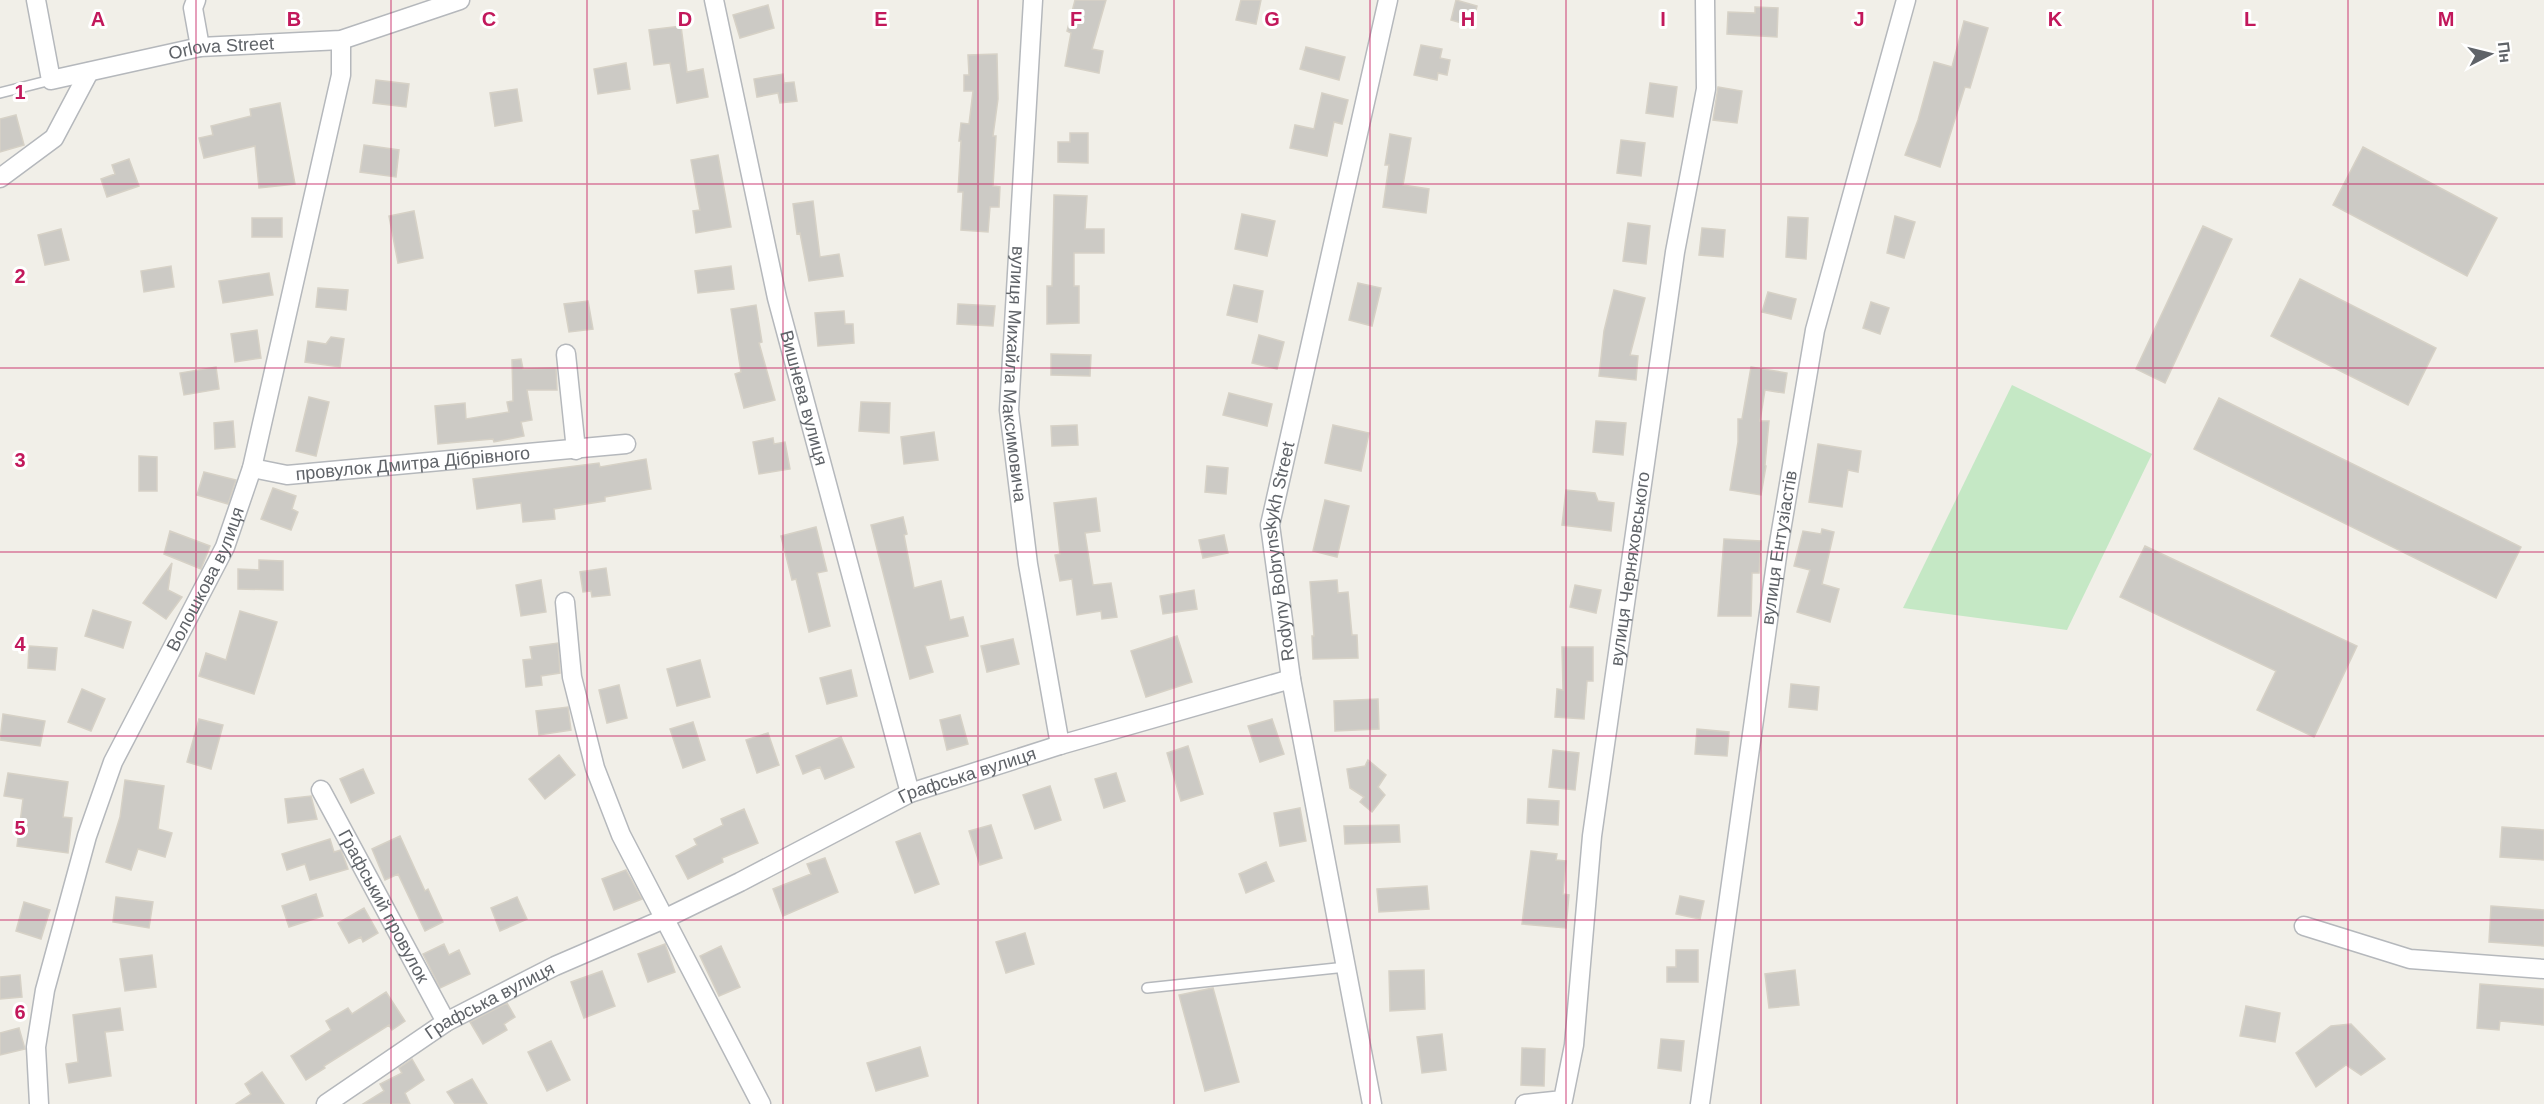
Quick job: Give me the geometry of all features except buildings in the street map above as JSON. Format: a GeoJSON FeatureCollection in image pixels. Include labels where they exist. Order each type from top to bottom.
{"type":"FeatureCollection","features":[{"type":"Feature","properties":{"kind":"street"},"geometry":{"type":"LineString","coordinates":[[36,0],[51,80]]}},
{"type":"Feature","properties":{"kind":"street"},"geometry":{"type":"LineString","coordinates":[[196,0],[193,8],[200,47]]}},
{"type":"Feature","properties":{"kind":"street","name":"Orlova Street"},"geometry":{"type":"LineString","coordinates":[[51,80],[200,47],[341,39],[460,0]]}},
{"type":"Feature","properties":{"kind":"street","name":"Вишнева вулиця"},"geometry":{"type":"LineString","coordinates":[[714,0],[777,298],[910,793]]}},
{"type":"Feature","properties":{"kind":"street","name":"вулиця Михайла Максимовича"},"geometry":{"type":"LineString","coordinates":[[1033,0],[1009,410],[1028,564],[1060,746]]}},
{"type":"Feature","properties":{"kind":"street","name":"Rodyny Bobrynskykh Street"},"geometry":{"type":"LineString","coordinates":[[1372,1104],[1291,679],[1269,525],[1388,0]]}},
{"type":"Feature","properties":{"kind":"street","name":"вулиця Черняховського"},"geometry":{"type":"LineString","coordinates":[[1525,1104],[1563,1100],[1574,1045],[1592,836],[1675,252],[1706,89],[1705,0]]}},
{"type":"Feature","properties":{"kind":"street","name":"вулиця Ентузіастів"},"geometry":{"type":"LineString","coordinates":[[1700,1104],[1778,549],[1815,330],[1906,0]]}},
{"type":"Feature","properties":{"kind":"street","name":"Волошкова вулиця"},"geometry":{"type":"LineString","coordinates":[[39,1104],[36,1047],[45,990],[87,836],[113,762],[225,547],[252,468],[341,75],[341,39]]}},
{"type":"Feature","properties":{"kind":"street"},"geometry":{"type":"LineString","coordinates":[[0,178],[54,138],[89,72]]}},
{"type":"Feature","properties":{"kind":"street"},"geometry":{"type":"LineString","coordinates":[[566,354],[576,450]]}},
{"type":"Feature","properties":{"kind":"street","name":"провулок Дмитра Дібрівного"},"geometry":{"type":"LineString","coordinates":[[252,468],[287,475],[626,444]]}},
{"type":"Feature","properties":{"kind":"street"},"geometry":{"type":"LineString","coordinates":[[565,602],[572,677],[595,768],[621,835],[762,1104]]}},
{"type":"Feature","properties":{"kind":"street","name":"Графська вулиця"},"geometry":{"type":"LineString","coordinates":[[326,1104],[446,1022],[555,966],[664,919],[910,793],[1060,746],[1291,679]]}},
{"type":"Feature","properties":{"kind":"street","name":"Графський провулок"},"geometry":{"type":"LineString","coordinates":[[321,790],[446,1022]]}},
{"type":"Feature","properties":{"kind":"street"},"geometry":{"type":"LineString","coordinates":[[2304,926],[2410,959],[2544,969]]}},
{"type":"Feature","properties":{"kind":"lane"},"geometry":{"type":"LineString","coordinates":[[0,93],[51,80]]}},
{"type":"Feature","properties":{"kind":"lane"},"geometry":{"type":"LineString","coordinates":[[1147,988],[1346,967]]}},
{"type":"Feature","properties":{"kind":"green space"},"geometry":{"type":"Polygon","coordinates":[[[2012,385],[2152,454],[2067,630],[1903,608],[2012,385]]]}}]}
